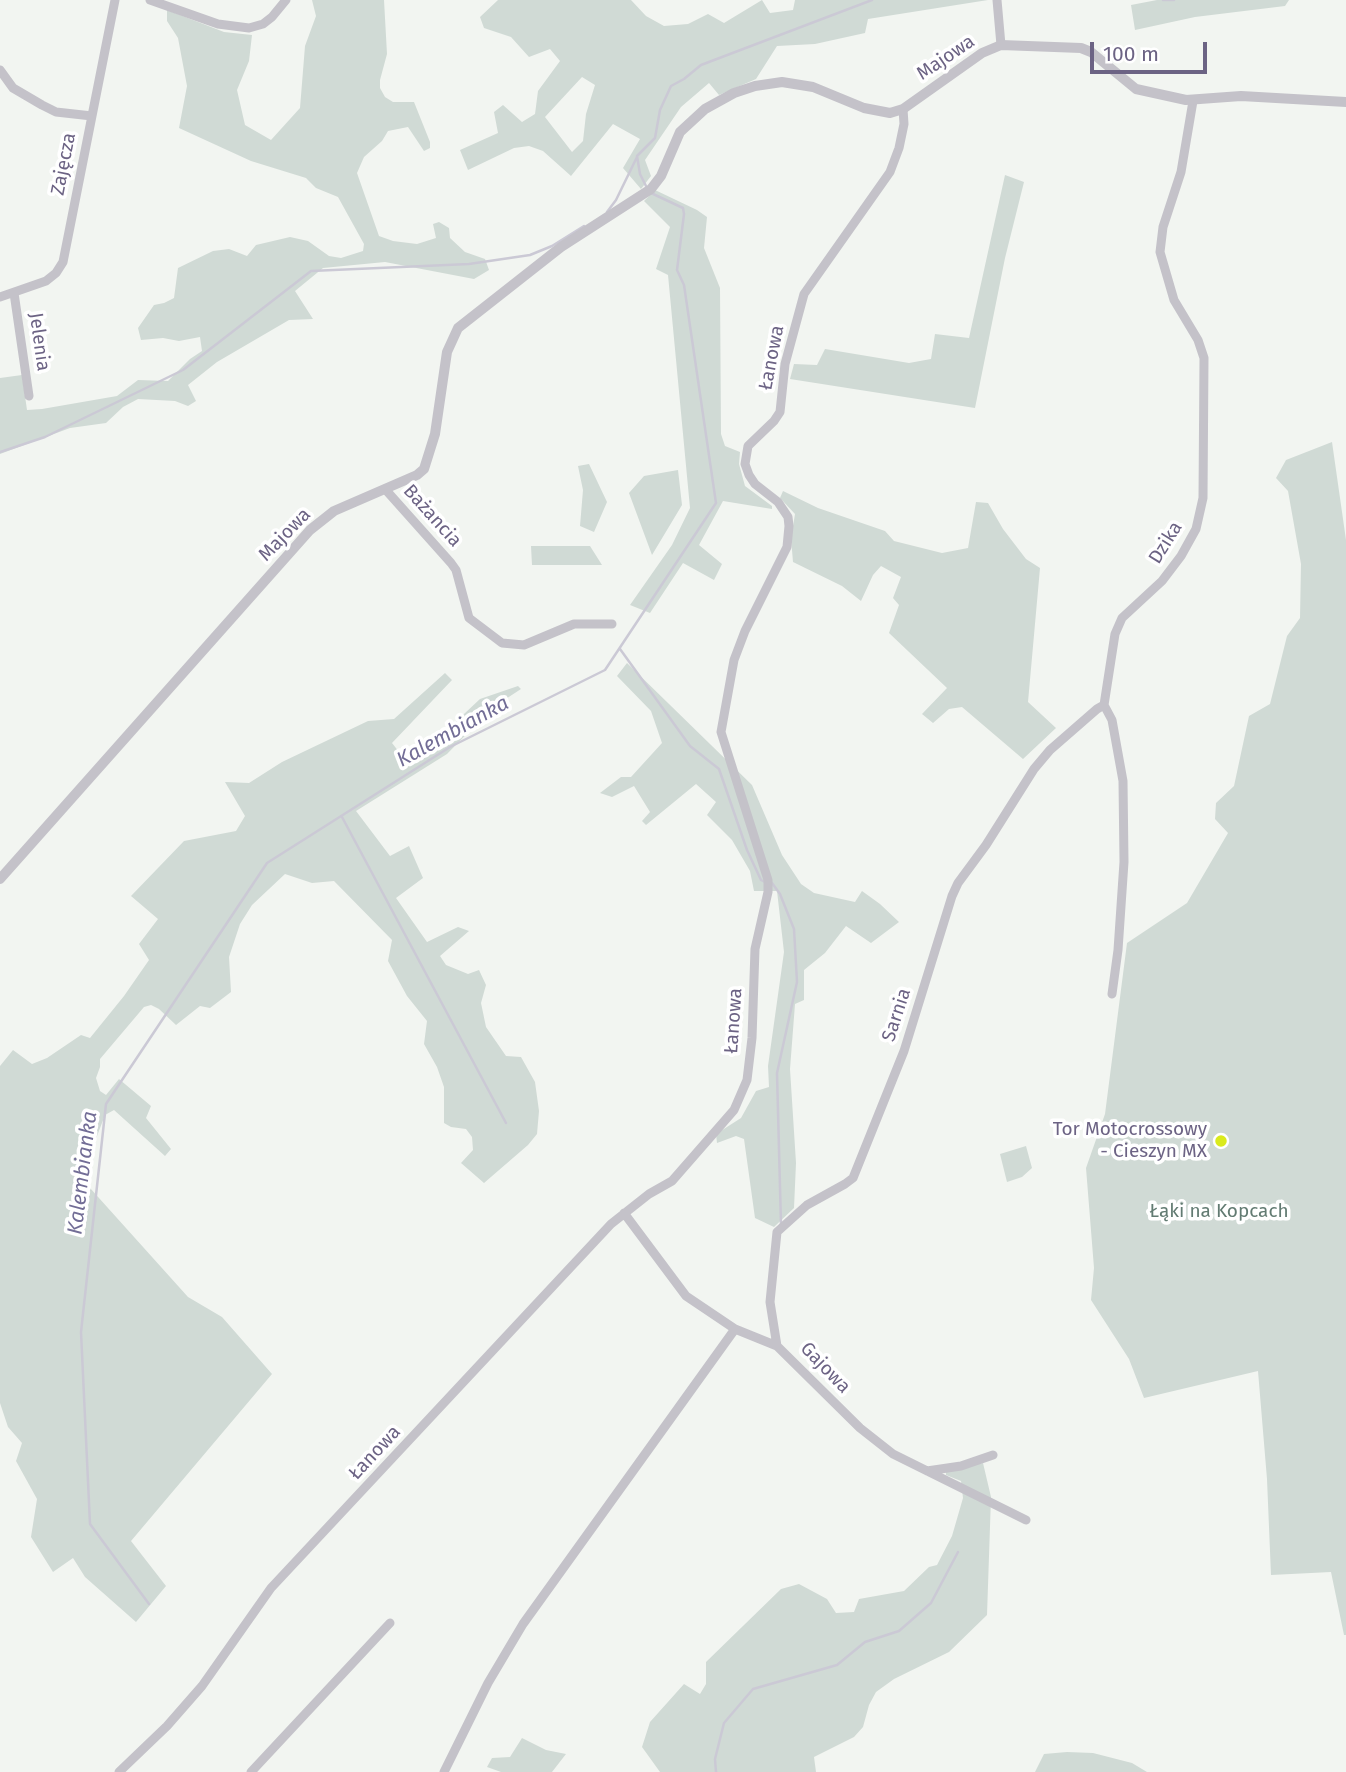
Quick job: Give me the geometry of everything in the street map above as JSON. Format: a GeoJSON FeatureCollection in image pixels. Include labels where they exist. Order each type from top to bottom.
{"type":"FeatureCollection","features":[{"type":"Feature","properties":{"kind":"street"},"geometry":{"type":"LineString","coordinates":[[115,0],[125,0]]}},
{"type":"Feature","properties":{"kind":"street","name":"Zajęcza"},"geometry":{"type":"LineString","coordinates":[[0,297],[46,281],[61,268],[115,0]]}},
{"type":"Feature","properties":{"kind":"street"},"geometry":{"type":"LineString","coordinates":[[150,0],[218,24],[249,28],[272,18],[286,0]]}},
{"type":"Feature","properties":{"kind":"street"},"geometry":{"type":"LineString","coordinates":[[997,0],[1001,45]]}},
{"type":"Feature","properties":{"kind":"street","name":"Majowa"},"geometry":{"type":"LineString","coordinates":[[0,879],[310,530],[334,510],[416,475],[424,469],[435,434],[452,335],[561,247],[648,191],[661,176],[680,132],[705,109],[734,93],[755,86],[782,82],[799,83],[876,111],[890,113],[903,109],[982,53],[1001,45],[1081,48],[1091,52],[1136,89],[1194,101],[1241,96],[1346,102]]}},
{"type":"Feature","properties":{"kind":"street"},"geometry":{"type":"LineString","coordinates":[[0,70],[13,88],[34,102],[56,112],[92,116]]}},
{"type":"Feature","properties":{"kind":"street","name":"Dzika"},"geometry":{"type":"LineString","coordinates":[[1112,994],[1124,862],[1123,781],[1112,720],[1104,705],[1115,634],[1122,618],[1162,581],[1181,556],[1201,515],[1204,358],[1198,340],[1174,300],[1160,252],[1163,227],[1181,172],[1194,101]]}},
{"type":"Feature","properties":{"kind":"street","name":"Łanowa"},"geometry":{"type":"LineString","coordinates":[[119,1772],[167,1727],[202,1686],[271,1588],[611,1224],[671,1181],[734,1110],[747,1080],[752,1038],[755,949],[768,892],[768,880],[721,732],[734,660],[745,631],[787,547],[789,526],[788,517],[778,502],[755,484],[749,475],[745,464],[748,446],[780,412],[785,364],[804,294],[890,172],[904,124],[903,109]]}},
{"type":"Feature","properties":{"kind":"street","name":"Jelenia"},"geometry":{"type":"LineString","coordinates":[[15,292],[29,396]]}},
{"type":"Feature","properties":{"kind":"street","name":"Bażancia"},"geometry":{"type":"LineString","coordinates":[[385,489],[456,570],[469,618],[502,643],[524,645],[574,624],[612,624]]}},
{"type":"Feature","properties":{"kind":"street","name":"Sarnia"},"geometry":{"type":"LineString","coordinates":[[777,1346],[770,1302],[777,1232],[807,1205],[853,1178],[904,1051],[958,883],[986,845],[1034,769],[1050,750],[1104,705]]}},
{"type":"Feature","properties":{"kind":"street","name":"Gajowa"},"geometry":{"type":"LineString","coordinates":[[624,1213],[686,1296],[736,1329],[777,1346],[860,1428],[904,1462],[1026,1520]]}},
{"type":"Feature","properties":{"kind":"street"},"geometry":{"type":"LineString","coordinates":[[444,1772],[488,1683],[523,1624],[736,1329]]}},
{"type":"Feature","properties":{"kind":"street"},"geometry":{"type":"LineString","coordinates":[[927,1471],[961,1465],[993,1455]]}},
{"type":"Feature","properties":{"kind":"street"},"geometry":{"type":"LineString","coordinates":[[251,1772],[390,1623]]}},
{"type":"Feature","properties":{"kind":"green space"},"geometry":{"type":"Polygon","coordinates":[[[312,0],[384,0],[387,54],[380,88],[385,97],[393,102],[414,102],[430,142],[430,148],[424,151],[408,127],[388,131],[382,141],[364,157],[357,173],[379,236],[417,244],[436,238],[433,224],[439,222],[449,228],[450,238],[465,252],[485,259],[489,270],[474,279],[385,262],[323,268],[295,291],[313,319],[289,320],[217,362],[188,385],[196,401],[188,406],[175,401],[138,399],[123,407],[106,423],[70,428],[0,454],[0,378],[22,375],[27,410],[42,409],[117,396],[138,380],[168,381],[202,351],[200,337],[179,341],[163,338],[141,340],[138,328],[154,305],[174,298],[178,268],[213,251],[229,249],[247,256],[256,245],[290,237],[308,241],[329,256],[341,258],[363,251],[364,244],[338,197],[316,188],[306,178],[251,161],[179,128],[187,86],[178,38],[167,21],[167,10],[224,32],[252,35],[249,61],[237,90],[245,125],[271,140],[300,108],[305,46],[316,16],[312,0]]]}},
{"type":"Feature","properties":{"kind":"green space"},"geometry":{"type":"Polygon","coordinates":[[[498,0],[631,0],[646,16],[664,26],[688,24],[708,14],[724,23],[762,0],[770,13],[793,10],[795,0],[988,0],[868,19],[865,33],[815,44],[777,46],[756,79],[719,95],[709,83],[681,107],[645,160],[651,176],[641,189],[623,168],[640,139],[613,124],[571,176],[543,151],[529,146],[514,148],[468,170],[460,150],[498,133],[494,112],[503,105],[522,122],[535,114],[538,91],[560,61],[550,49],[529,57],[511,37],[484,28],[480,17],[498,0]],[[582,77],[545,117],[572,152],[583,141],[586,114],[595,85],[582,77]]]}},
{"type":"Feature","properties":{"kind":"green space"},"geometry":{"type":"Polygon","coordinates":[[[1157,0],[1289,0],[1285,6],[1195,17],[1135,30],[1131,5],[1157,0]]]}},
{"type":"Feature","properties":{"kind":"green space"},"geometry":{"type":"Polygon","coordinates":[[[1005,175],[1024,182],[1005,258],[975,408],[790,379],[794,364],[817,365],[825,349],[909,363],[931,359],[935,334],[969,338],[1005,175]]]}},
{"type":"Feature","properties":{"kind":"green space"},"geometry":{"type":"Polygon","coordinates":[[[655,190],[707,217],[704,248],[720,288],[721,434],[725,446],[740,452],[739,464],[745,486],[772,506],[772,509],[723,501],[699,545],[722,564],[714,580],[683,563],[650,613],[630,605],[672,545],[690,508],[668,275],[656,269],[670,227],[644,201],[655,190]]]}},
{"type":"Feature","properties":{"kind":"green space","name":"Łąki na Kopcach"},"geometry":{"type":"Polygon","coordinates":[[[1332,442],[1346,540],[1346,1635],[1331,1572],[1271,1575],[1267,1479],[1258,1371],[1144,1398],[1129,1359],[1091,1300],[1094,1268],[1086,1168],[1105,1114],[1127,943],[1187,903],[1228,833],[1215,819],[1216,803],[1234,786],[1249,716],[1270,704],[1287,636],[1300,618],[1301,564],[1288,491],[1276,478],[1286,460],[1332,442]]]}},
{"type":"Feature","properties":{"kind":"green space"},"geometry":{"type":"Polygon","coordinates":[[[589,464],[607,502],[594,532],[580,526],[583,490],[578,466],[589,464]]]}},
{"type":"Feature","properties":{"kind":"green space"},"geometry":{"type":"Polygon","coordinates":[[[678,470],[682,505],[652,555],[629,493],[644,476],[678,470]]]}},
{"type":"Feature","properties":{"kind":"green space"},"geometry":{"type":"Polygon","coordinates":[[[783,491],[818,508],[885,531],[894,541],[942,553],[968,548],[976,502],[988,503],[1003,529],[1026,559],[1040,568],[1028,702],[1056,728],[1023,759],[962,707],[949,709],[933,723],[922,714],[947,688],[889,633],[899,605],[893,598],[901,577],[881,566],[873,575],[861,601],[842,586],[793,562],[791,538],[795,514],[780,498],[783,491]]]}},
{"type":"Feature","properties":{"kind":"green space"},"geometry":{"type":"Polygon","coordinates":[[[531,546],[590,546],[602,565],[532,565],[531,546]]]}},
{"type":"Feature","properties":{"kind":"green space"},"geometry":{"type":"Polygon","coordinates":[[[627,663],[752,785],[782,855],[801,884],[814,893],[855,902],[862,891],[899,922],[871,943],[846,926],[825,953],[804,970],[804,1000],[795,1004],[790,1069],[796,1163],[794,1208],[774,1227],[755,1218],[744,1139],[736,1136],[717,1143],[716,1134],[741,1118],[756,1091],[769,1087],[768,1066],[784,952],[777,891],[754,891],[750,871],[732,840],[707,815],[716,802],[696,784],[646,825],[642,821],[650,812],[634,786],[612,797],[600,793],[621,777],[631,777],[662,743],[651,711],[617,676],[627,663]]]}},
{"type":"Feature","properties":{"kind":"green space"},"geometry":{"type":"Polygon","coordinates":[[[445,673],[452,680],[392,743],[403,757],[433,743],[480,699],[518,686],[521,689],[492,708],[447,754],[356,811],[390,856],[409,846],[423,878],[396,898],[427,942],[458,927],[469,931],[440,956],[446,965],[468,974],[479,970],[486,985],[481,1003],[486,1027],[506,1056],[521,1057],[535,1082],[539,1111],[537,1134],[484,1183],[461,1163],[473,1150],[472,1137],[466,1129],[444,1123],[444,1087],[424,1044],[427,1021],[407,996],[388,961],[392,940],[334,881],[312,883],[285,874],[252,905],[240,924],[229,957],[231,992],[210,1008],[200,1006],[176,1025],[159,1009],[151,1005],[144,1007],[100,1059],[96,1078],[100,1091],[106,1095],[119,1079],[151,1106],[146,1118],[171,1149],[165,1156],[114,1110],[105,1115],[81,1178],[188,1297],[222,1317],[272,1374],[131,1541],[166,1586],[136,1622],[85,1577],[73,1558],[53,1572],[31,1537],[37,1499],[16,1461],[22,1443],[8,1427],[0,1403],[0,1066],[13,1050],[32,1064],[47,1058],[81,1035],[90,1038],[124,996],[149,960],[139,944],[158,919],[131,896],[184,841],[236,831],[245,816],[225,782],[249,783],[282,762],[368,721],[394,719],[445,673]]]}},
{"type":"Feature","properties":{"kind":"green space"},"geometry":{"type":"Polygon","coordinates":[[[1026,1146],[1032,1168],[1022,1177],[1007,1182],[1000,1154],[1026,1146]]]}},
{"type":"Feature","properties":{"kind":"green space"},"geometry":{"type":"Polygon","coordinates":[[[983,1463],[991,1497],[987,1615],[949,1652],[894,1679],[876,1692],[863,1727],[854,1737],[814,1757],[816,1772],[660,1772],[642,1747],[650,1722],[684,1684],[700,1694],[706,1684],[706,1662],[781,1589],[799,1584],[827,1599],[836,1613],[854,1612],[859,1599],[904,1591],[929,1567],[937,1565],[952,1536],[963,1498],[961,1481],[946,1475],[946,1470],[983,1463]]]}},
{"type":"Feature","properties":{"kind":"green space"},"geometry":{"type":"Polygon","coordinates":[[[522,1738],[546,1750],[566,1754],[552,1772],[501,1772],[487,1767],[492,1758],[510,1757],[522,1738]]]}},
{"type":"Feature","properties":{"kind":"green space"},"geometry":{"type":"Polygon","coordinates":[[[1093,1753],[1132,1763],[1147,1772],[1035,1772],[1044,1754],[1093,1753]]]}},
{"type":"Feature","properties":{"kind":"waterway","name":"Kalembianka"},"geometry":{"type":"LineString","coordinates":[[647,188],[640,174],[637,156],[655,138],[660,110],[671,86],[701,65],[872,0]]}},
{"type":"Feature","properties":{"kind":"waterway","name":"Kalembianka"},"geometry":{"type":"LineString","coordinates":[[1163,0],[1174,0]]}},
{"type":"Feature","properties":{"kind":"waterway"},"geometry":{"type":"LineString","coordinates":[[607,212],[616,200],[637,157]]}},
{"type":"Feature","properties":{"kind":"waterway","name":"Kalembianka"},"geometry":{"type":"LineString","coordinates":[[149,1604],[90,1524],[81,1332],[106,1104],[267,863],[450,747],[605,670],[716,503],[684,285],[677,270],[683,208],[651,193]]}},
{"type":"Feature","properties":{"kind":"waterway"},"geometry":{"type":"LineString","coordinates":[[0,452],[45,437],[183,370],[311,271],[469,264],[530,255],[552,246],[584,226]]}},
{"type":"Feature","properties":{"kind":"waterway"},"geometry":{"type":"LineString","coordinates":[[620,649],[690,746],[719,769],[747,850],[761,880],[765,882]]}},
{"type":"Feature","properties":{"kind":"waterway"},"geometry":{"type":"LineString","coordinates":[[342,817],[506,1123]]}},
{"type":"Feature","properties":{"kind":"waterway"},"geometry":{"type":"LineString","coordinates":[[772,883],[780,894],[794,929],[797,982],[777,1073],[781,1225]]}},
{"type":"Feature","properties":{"kind":"waterway"},"geometry":{"type":"LineString","coordinates":[[716,1772],[715,1759],[724,1723],[753,1689],[837,1665],[865,1642],[899,1631],[931,1603],[958,1552]]}},
{"type":"Feature","properties":{"kind":"place","name":"Tor Motocrossowy - Cieszyn MX"},"geometry":{"type":"Point","coordinates":[1221,1141]}}]}
